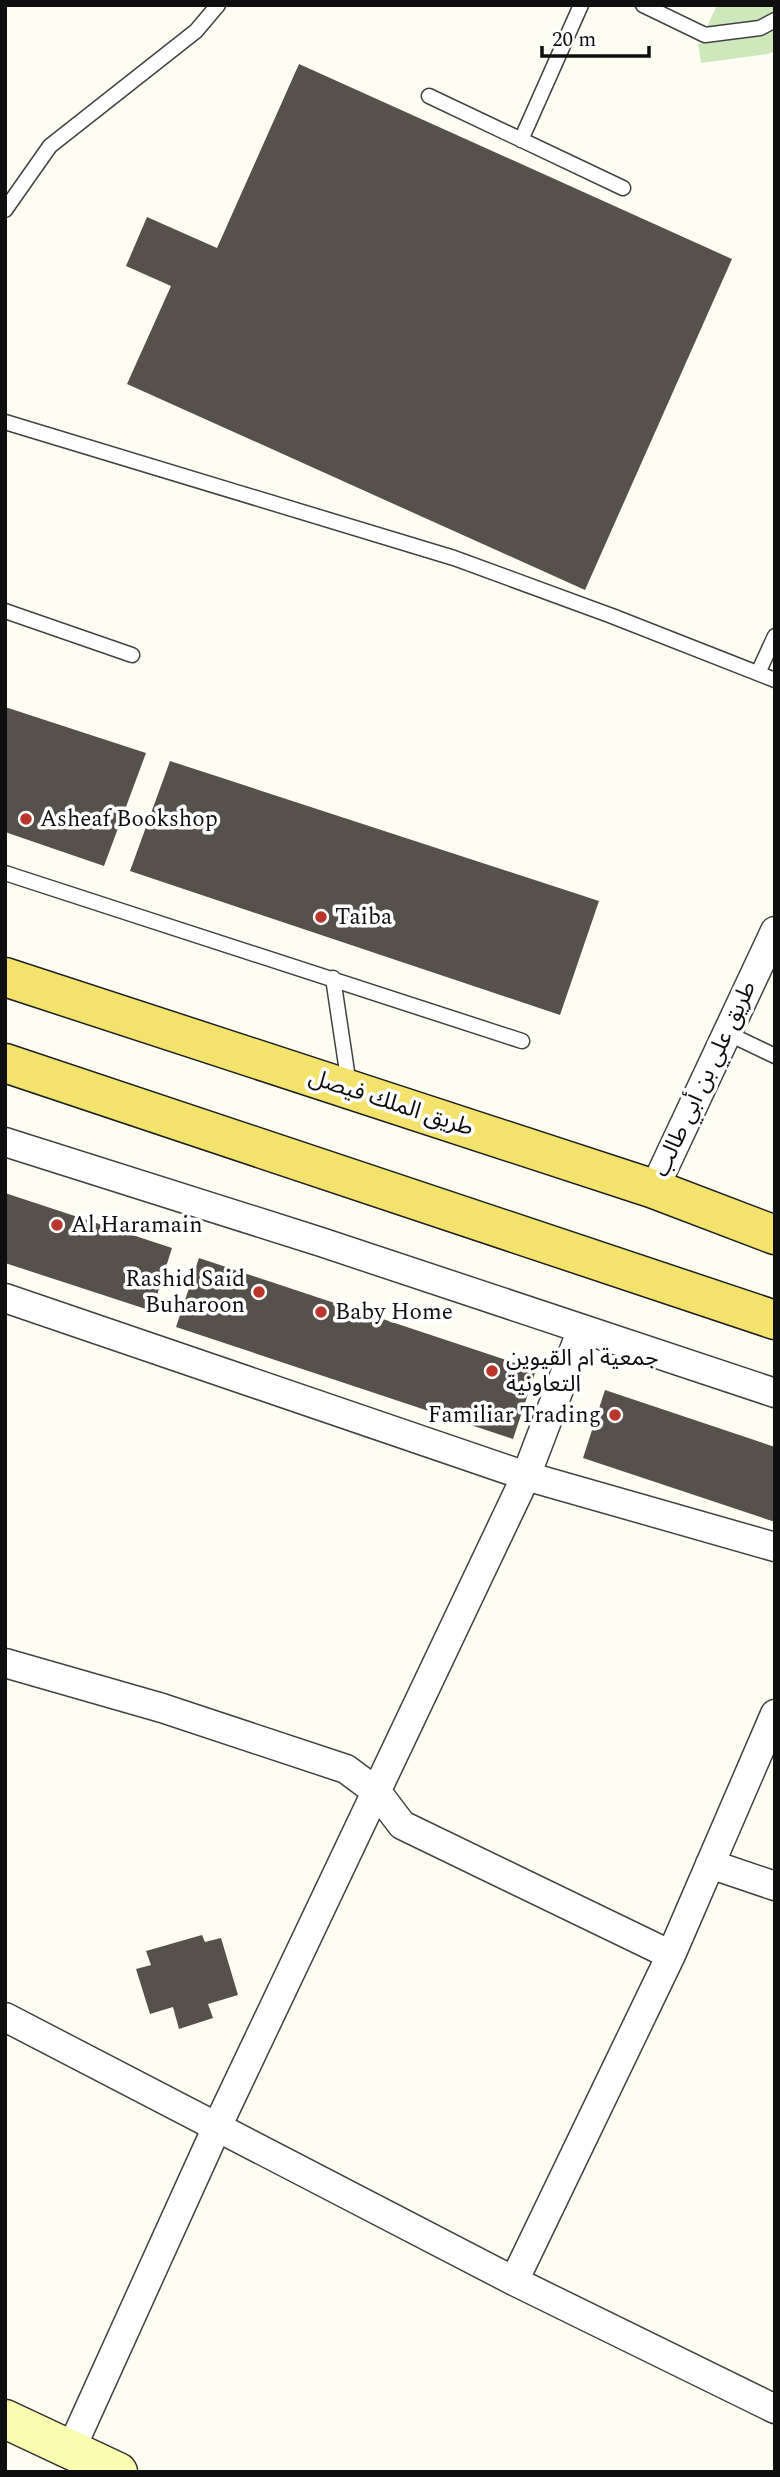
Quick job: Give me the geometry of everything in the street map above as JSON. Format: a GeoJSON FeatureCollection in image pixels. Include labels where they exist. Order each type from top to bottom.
{"type":"FeatureCollection","features":[{"type":"Feature","properties":{"kind":"main road","name":"طريق الملك فيصل"},"geometry":{"type":"LineString","coordinates":[[5,977],[654,1189],[775,1235]]}},
{"type":"Feature","properties":{"kind":"main road"},"geometry":{"type":"LineString","coordinates":[[5,1063],[775,1320]]}},
{"type":"Feature","properties":{"kind":"main road"},"geometry":{"type":"LineString","coordinates":[[695,1294],[775,1310]]}},
{"type":"Feature","properties":{"kind":"street","name":"طريق علي بن أبي طالب"},"geometry":{"type":"LineString","coordinates":[[654,1189],[775,931]]}},
{"type":"Feature","properties":{"kind":"street"},"geometry":{"type":"LineString","coordinates":[[5,1142],[334,1247],[775,1393]]}},
{"type":"Feature","properties":{"kind":"street"},"geometry":{"type":"LineString","coordinates":[[5,1298],[526,1476],[775,1547]]}},
{"type":"Feature","properties":{"kind":"street"},"geometry":{"type":"LineString","coordinates":[[71,2449],[217,2127],[526,1476],[582,1329]]}},
{"type":"Feature","properties":{"kind":"street"},"geometry":{"type":"LineString","coordinates":[[5,1663],[162,1708],[346,1769],[377,1792],[402,1825],[671,1955]]}},
{"type":"Feature","properties":{"kind":"street"},"geometry":{"type":"LineString","coordinates":[[514,2281],[671,1955],[775,1714]]}},
{"type":"Feature","properties":{"kind":"street"},"geometry":{"type":"LineString","coordinates":[[710,1864],[775,1886]]}},
{"type":"Feature","properties":{"kind":"street"},"geometry":{"type":"LineString","coordinates":[[5,2017],[514,2281],[775,2410]]}},
{"type":"Feature","properties":{"kind":"street"},"geometry":{"type":"LineString","coordinates":[[5,2419],[118,2472]]}},
{"type":"Feature","properties":{"kind":"lane"},"geometry":{"type":"LineString","coordinates":[[5,210],[50,146],[196,31],[218,5]]}},
{"type":"Feature","properties":{"kind":"lane"},"geometry":{"type":"LineString","coordinates":[[521,140],[581,5]]}},
{"type":"Feature","properties":{"kind":"lane"},"geometry":{"type":"LineString","coordinates":[[643,5],[705,35],[760,28],[775,20]]}},
{"type":"Feature","properties":{"kind":"lane"},"geometry":{"type":"LineString","coordinates":[[429,96],[623,188]]}},
{"type":"Feature","properties":{"kind":"lane"},"geometry":{"type":"LineString","coordinates":[[5,422],[454,558],[775,680]]}},
{"type":"Feature","properties":{"kind":"lane"},"geometry":{"type":"LineString","coordinates":[[5,611],[132,655]]}},
{"type":"Feature","properties":{"kind":"lane"},"geometry":{"type":"LineString","coordinates":[[758,673],[775,636]]}},
{"type":"Feature","properties":{"kind":"lane"},"geometry":{"type":"LineString","coordinates":[[5,873],[522,1041]]}},
{"type":"Feature","properties":{"kind":"lane"},"geometry":{"type":"LineString","coordinates":[[333,978],[350,1090]]}},
{"type":"Feature","properties":{"kind":"lane"},"geometry":{"type":"LineString","coordinates":[[727,1033],[775,1056]]}},
{"type":"Feature","properties":{"kind":"green space"},"geometry":{"type":"Polygon","coordinates":[[[717,5],[775,5],[775,13],[758,22],[706,29],[717,5]]]}},
{"type":"Feature","properties":{"kind":"green space"},"geometry":{"type":"Polygon","coordinates":[[[775,30],[775,51],[701,63],[698,44],[762,36],[775,30]]]}},
{"type":"Feature","properties":{"kind":"building"},"geometry":{"type":"Polygon","coordinates":[[[299,64],[732,259],[585,590],[127,384],[171,286],[126,266],[147,217],[217,248],[299,64]]]}},
{"type":"Feature","properties":{"kind":"building"},"geometry":{"type":"Polygon","coordinates":[[[5,707],[146,753],[104,866],[5,832],[5,707]]]}},
{"type":"Feature","properties":{"kind":"building"},"geometry":{"type":"Polygon","coordinates":[[[170,761],[599,901],[560,1015],[130,871],[170,761]]]}},
{"type":"Feature","properties":{"kind":"building"},"geometry":{"type":"Polygon","coordinates":[[[5,1193],[172,1248],[152,1311],[5,1263],[5,1193]]]}},
{"type":"Feature","properties":{"kind":"building"},"geometry":{"type":"Polygon","coordinates":[[[199,1258],[536,1370],[513,1439],[176,1327],[199,1258]]]}},
{"type":"Feature","properties":{"kind":"building"},"geometry":{"type":"Polygon","coordinates":[[[605,1390],[775,1447],[775,1522],[583,1458],[605,1390]]]}},
{"type":"Feature","properties":{"kind":"building"},"geometry":{"type":"Polygon","coordinates":[[[202,1935],[205,1942],[221,1938],[238,1995],[208,2004],[213,2018],[179,2029],[173,2007],[150,2014],[136,1969],[151,1965],[146,1951],[202,1935]]]}},
{"type":"Feature","properties":{"kind":"place","name":"Asheaf Bookshop"},"geometry":{"type":"Point","coordinates":[26,819]}},
{"type":"Feature","properties":{"kind":"place","name":"Taiba"},"geometry":{"type":"Point","coordinates":[321,917]}},
{"type":"Feature","properties":{"kind":"place","name":"Al Haramain"},"geometry":{"type":"Point","coordinates":[57,1225]}},
{"type":"Feature","properties":{"kind":"place","name":"Rashid Said Buharoon"},"geometry":{"type":"Point","coordinates":[259,1292]}},
{"type":"Feature","properties":{"kind":"place","name":"Baby Home"},"geometry":{"type":"Point","coordinates":[321,1312]}},
{"type":"Feature","properties":{"kind":"place","name":"جمعية ام القيوين التعاونية"},"geometry":{"type":"Point","coordinates":[492,1371]}},
{"type":"Feature","properties":{"kind":"place","name":"Familiar Trading"},"geometry":{"type":"Point","coordinates":[615,1415]}}]}
